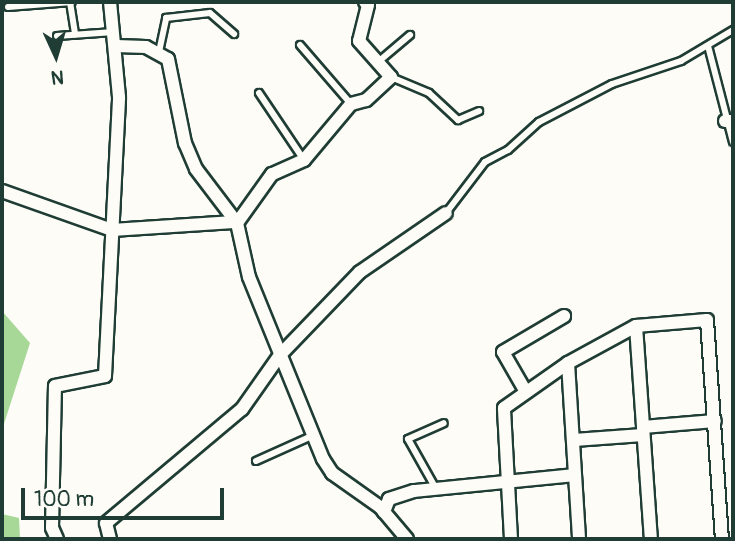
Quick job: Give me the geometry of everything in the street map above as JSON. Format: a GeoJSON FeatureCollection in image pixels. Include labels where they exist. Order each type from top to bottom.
{"type":"FeatureCollection","features":[{"type":"Feature","properties":{"kind":"street"},"geometry":{"type":"LineString","coordinates":[[57,539],[52,528],[55,386],[105,376],[119,97],[110,2]]}},
{"type":"Feature","properties":{"kind":"street"},"geometry":{"type":"LineString","coordinates":[[2,191],[112,230],[235,223],[272,174],[304,160],[351,104],[366,100],[391,77],[359,41],[368,3]]}},
{"type":"Feature","properties":{"kind":"street"},"geometry":{"type":"LineString","coordinates":[[115,39],[146,47],[168,59],[185,143],[196,169],[235,223],[249,277],[312,436],[332,472],[384,512],[407,539]]}},
{"type":"Feature","properties":{"kind":"street"},"geometry":{"type":"LineString","coordinates":[[110,539],[106,523],[242,410],[280,355],[360,272],[446,213]]}},
{"type":"Feature","properties":{"kind":"street"},"geometry":{"type":"LineString","coordinates":[[526,392],[503,352],[564,316]]}},
{"type":"Feature","properties":{"kind":"street"},"geometry":{"type":"LineString","coordinates":[[511,539],[504,408],[568,363],[636,326],[707,320],[722,539]]}},
{"type":"Feature","properties":{"kind":"street"},"geometry":{"type":"LineString","coordinates":[[636,326],[651,539]]}},
{"type":"Feature","properties":{"kind":"street"},"geometry":{"type":"LineString","coordinates":[[568,363],[579,539]]}},
{"type":"Feature","properties":{"kind":"street"},"geometry":{"type":"LineString","coordinates":[[574,440],[715,421]]}},
{"type":"Feature","properties":{"kind":"street"},"geometry":{"type":"LineString","coordinates":[[718,471],[733,470]]}},
{"type":"Feature","properties":{"kind":"street"},"geometry":{"type":"LineString","coordinates":[[384,512],[397,494],[435,487],[574,475]]}},
{"type":"Feature","properties":{"kind":"lane"},"geometry":{"type":"LineString","coordinates":[[8,7],[71,2],[75,35]]}},
{"type":"Feature","properties":{"kind":"lane"},"geometry":{"type":"LineString","coordinates":[[159,52],[166,19],[210,13],[234,34]]}},
{"type":"Feature","properties":{"kind":"lane"},"geometry":{"type":"LineString","coordinates":[[446,213],[485,162],[508,150],[540,121],[612,84],[681,61],[733,30]]}},
{"type":"Feature","properties":{"kind":"lane"},"geometry":{"type":"LineString","coordinates":[[57,36],[115,39]]}},
{"type":"Feature","properties":{"kind":"lane"},"geometry":{"type":"LineString","coordinates":[[378,62],[410,36]]}},
{"type":"Feature","properties":{"kind":"lane"},"geometry":{"type":"LineString","coordinates":[[300,45],[351,104]]}},
{"type":"Feature","properties":{"kind":"lane"},"geometry":{"type":"LineString","coordinates":[[708,46],[733,142]]}},
{"type":"Feature","properties":{"kind":"lane"},"geometry":{"type":"LineString","coordinates":[[391,77],[429,93],[458,120],[479,111]]}},
{"type":"Feature","properties":{"kind":"lane"},"geometry":{"type":"LineString","coordinates":[[259,93],[304,160]]}},
{"type":"Feature","properties":{"kind":"lane"},"geometry":{"type":"LineString","coordinates":[[435,487],[408,439],[444,423]]}},
{"type":"Feature","properties":{"kind":"lane"},"geometry":{"type":"LineString","coordinates":[[256,461],[312,436]]}},
{"type":"Feature","properties":{"kind":"green space"},"geometry":{"type":"Polygon","coordinates":[[[2,311],[30,343],[2,430],[2,311]]]}},
{"type":"Feature","properties":{"kind":"green space"},"geometry":{"type":"Polygon","coordinates":[[[2,514],[19,518],[20,539],[2,539],[2,514]]]}}]}
